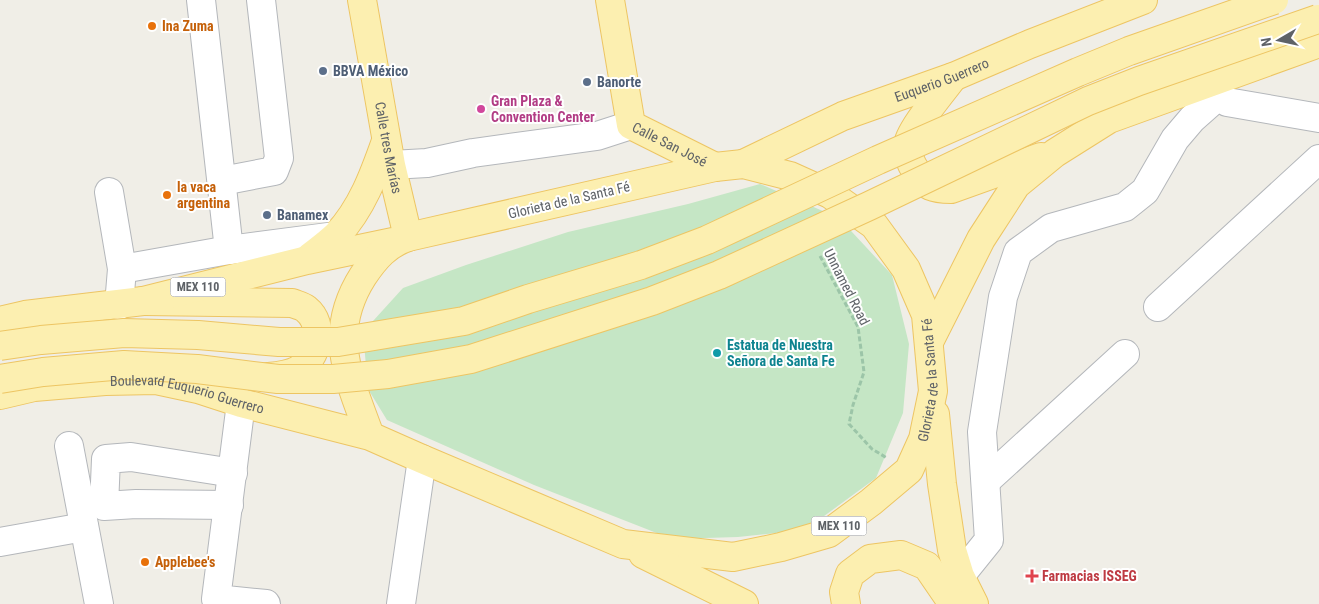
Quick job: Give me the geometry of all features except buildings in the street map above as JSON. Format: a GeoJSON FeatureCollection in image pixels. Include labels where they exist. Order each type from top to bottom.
{"type":"FeatureCollection","features":[{"type":"Feature","properties":{"kind":"main road","name":"Calle tres Marías"},"geometry":{"type":"LineString","coordinates":[[362,0],[401,239]]}},
{"type":"Feature","properties":{"kind":"main road","name":"Calle San José"},"geometry":{"type":"LineString","coordinates":[[610,0],[631,125],[715,167]]}},
{"type":"Feature","properties":{"kind":"main road","name":"Euquerio Guerrero"},"geometry":{"type":"LineString","coordinates":[[743,164],[843,116],[953,77],[1030,44],[1143,0]]}},
{"type":"Feature","properties":{"kind":"main road"},"geometry":{"type":"LineString","coordinates":[[0,346],[40,340],[124,333],[198,335],[279,342],[338,342],[464,321],[528,299],[641,265],[707,240],[878,160],[1078,72],[1129,51],[1274,0]]}},
{"type":"Feature","properties":{"kind":"main road"},"geometry":{"type":"LineString","coordinates":[[929,342],[982,239],[1016,185],[1055,153],[1109,119],[1210,90],[1319,27]]}},
{"type":"Feature","properties":{"kind":"main road"},"geometry":{"type":"LineString","coordinates":[[0,379],[43,372],[124,366],[196,369],[278,379],[333,379],[388,374],[471,359],[652,301],[719,275],[1088,102],[1140,81],[1319,27]]}},
{"type":"Feature","properties":{"kind":"main road"},"geometry":{"type":"LineString","coordinates":[[953,77],[912,133],[907,144],[909,157],[916,173],[927,185],[936,189],[951,189],[1055,153]]}},
{"type":"Feature","properties":{"kind":"main road"},"geometry":{"type":"LineString","coordinates":[[307,260],[336,236],[354,213],[388,152]]}},
{"type":"Feature","properties":{"kind":"main road","name":"Glorieta de la Santa Fé"},"geometry":{"type":"LineString","coordinates":[[743,164],[790,176],[830,194],[874,225],[906,270],[926,315],[933,391],[923,439],[909,470],[871,502],[829,533],[781,547],[733,557],[624,544],[370,436],[348,376],[343,346],[344,329],[352,293],[374,260],[401,239],[715,167],[743,164]]}},
{"type":"Feature","properties":{"kind":"main road","name":"MEX 110"},"geometry":{"type":"LineString","coordinates":[[0,321],[25,315],[131,303],[401,239]]}},
{"type":"Feature","properties":{"kind":"main road"},"geometry":{"type":"LineString","coordinates":[[105,381],[148,370],[232,376],[268,377],[287,375],[310,359],[316,348],[317,331],[314,317],[305,308],[292,303],[131,303]]}},
{"type":"Feature","properties":{"kind":"main road","name":"Boulevard Euquerio Guerrero"},"geometry":{"type":"LineString","coordinates":[[0,395],[34,387],[105,381],[156,380],[198,389],[241,404],[370,436]]}},
{"type":"Feature","properties":{"kind":"main road"},"geometry":{"type":"LineString","coordinates":[[933,391],[942,484],[950,541],[960,576],[974,604]]}},
{"type":"Feature","properties":{"kind":"main road"},"geometry":{"type":"LineString","coordinates":[[624,544],[744,604]]}},
{"type":"Feature","properties":{"kind":"main road"},"geometry":{"type":"LineString","coordinates":[[846,604],[844,592],[850,574],[870,559],[901,554],[927,566],[953,604]]}},
{"type":"Feature","properties":{"kind":"street"},"geometry":{"type":"LineString","coordinates":[[201,0],[229,250]]}},
{"type":"Feature","properties":{"kind":"street"},"geometry":{"type":"LineString","coordinates":[[222,181],[274,171],[279,158],[261,0]]}},
{"type":"Feature","properties":{"kind":"street"},"geometry":{"type":"LineString","coordinates":[[960,576],[989,540],[982,432],[1003,298],[1018,252],[1051,228],[1126,207],[1145,191],[1175,139],[1192,119],[1210,90],[1227,102],[1319,118]]}},
{"type":"Feature","properties":{"kind":"street"},"geometry":{"type":"LineString","coordinates":[[388,152],[428,163],[473,153],[597,136],[631,125]]}},
{"type":"Feature","properties":{"kind":"street"},"geometry":{"type":"LineString","coordinates":[[1158,307],[1319,159]]}},
{"type":"Feature","properties":{"kind":"street"},"geometry":{"type":"LineString","coordinates":[[109,192],[122,269],[131,303]]}},
{"type":"Feature","properties":{"kind":"street"},"geometry":{"type":"LineString","coordinates":[[122,269],[229,250],[336,236]]}},
{"type":"Feature","properties":{"kind":"street"},"geometry":{"type":"LineString","coordinates":[[986,481],[1125,354]]}},
{"type":"Feature","properties":{"kind":"street"},"geometry":{"type":"LineString","coordinates":[[241,404],[216,599],[266,604]]}},
{"type":"Feature","properties":{"kind":"street"},"geometry":{"type":"LineString","coordinates":[[69,446],[99,604]]}},
{"type":"Feature","properties":{"kind":"street"},"geometry":{"type":"LineString","coordinates":[[228,505],[136,504],[104,506],[106,459],[131,457],[233,472]]}},
{"type":"Feature","properties":{"kind":"street"},"geometry":{"type":"LineString","coordinates":[[401,604],[422,459]]}},
{"type":"Feature","properties":{"kind":"street"},"geometry":{"type":"LineString","coordinates":[[0,542],[84,527]]}},
{"type":"Feature","properties":{"kind":"path","name":"Unnamed Road"},"geometry":{"type":"LineString","coordinates":[[820,256],[858,327],[864,372],[849,424],[872,449],[909,470]]}},
{"type":"Feature","properties":{"kind":"green space"},"geometry":{"type":"Polygon","coordinates":[[[760,184],[839,218],[892,275],[909,344],[903,413],[876,478],[805,530],[738,537],[672,539],[534,485],[387,420],[368,389],[363,332],[403,288],[466,265],[568,232],[688,204],[760,184]]]}},
{"type":"Feature","properties":{"kind":"place","name":"Ina Zuma"},"geometry":{"type":"Point","coordinates":[152,26]}},
{"type":"Feature","properties":{"kind":"place","name":"BBVA México"},"geometry":{"type":"Point","coordinates":[323,71]}},
{"type":"Feature","properties":{"kind":"place","name":"Banorte"},"geometry":{"type":"Point","coordinates":[587,82]}},
{"type":"Feature","properties":{"kind":"place","name":"Gran Plaza & Convention Center"},"geometry":{"type":"Point","coordinates":[481,109]}},
{"type":"Feature","properties":{"kind":"place","name":"la vaca argentina"},"geometry":{"type":"Point","coordinates":[167,195]}},
{"type":"Feature","properties":{"kind":"place","name":"Banamex"},"geometry":{"type":"Point","coordinates":[267,215]}},
{"type":"Feature","properties":{"kind":"place","name":"Estatua de Nuestra Señora de Santa Fe"},"geometry":{"type":"Point","coordinates":[717,353]}},
{"type":"Feature","properties":{"kind":"place","name":"Applebee's"},"geometry":{"type":"Point","coordinates":[145,562]}},
{"type":"Feature","properties":{"kind":"place","name":"Farmacias ISSEG"},"geometry":{"type":"Point","coordinates":[1032,576]}}]}
